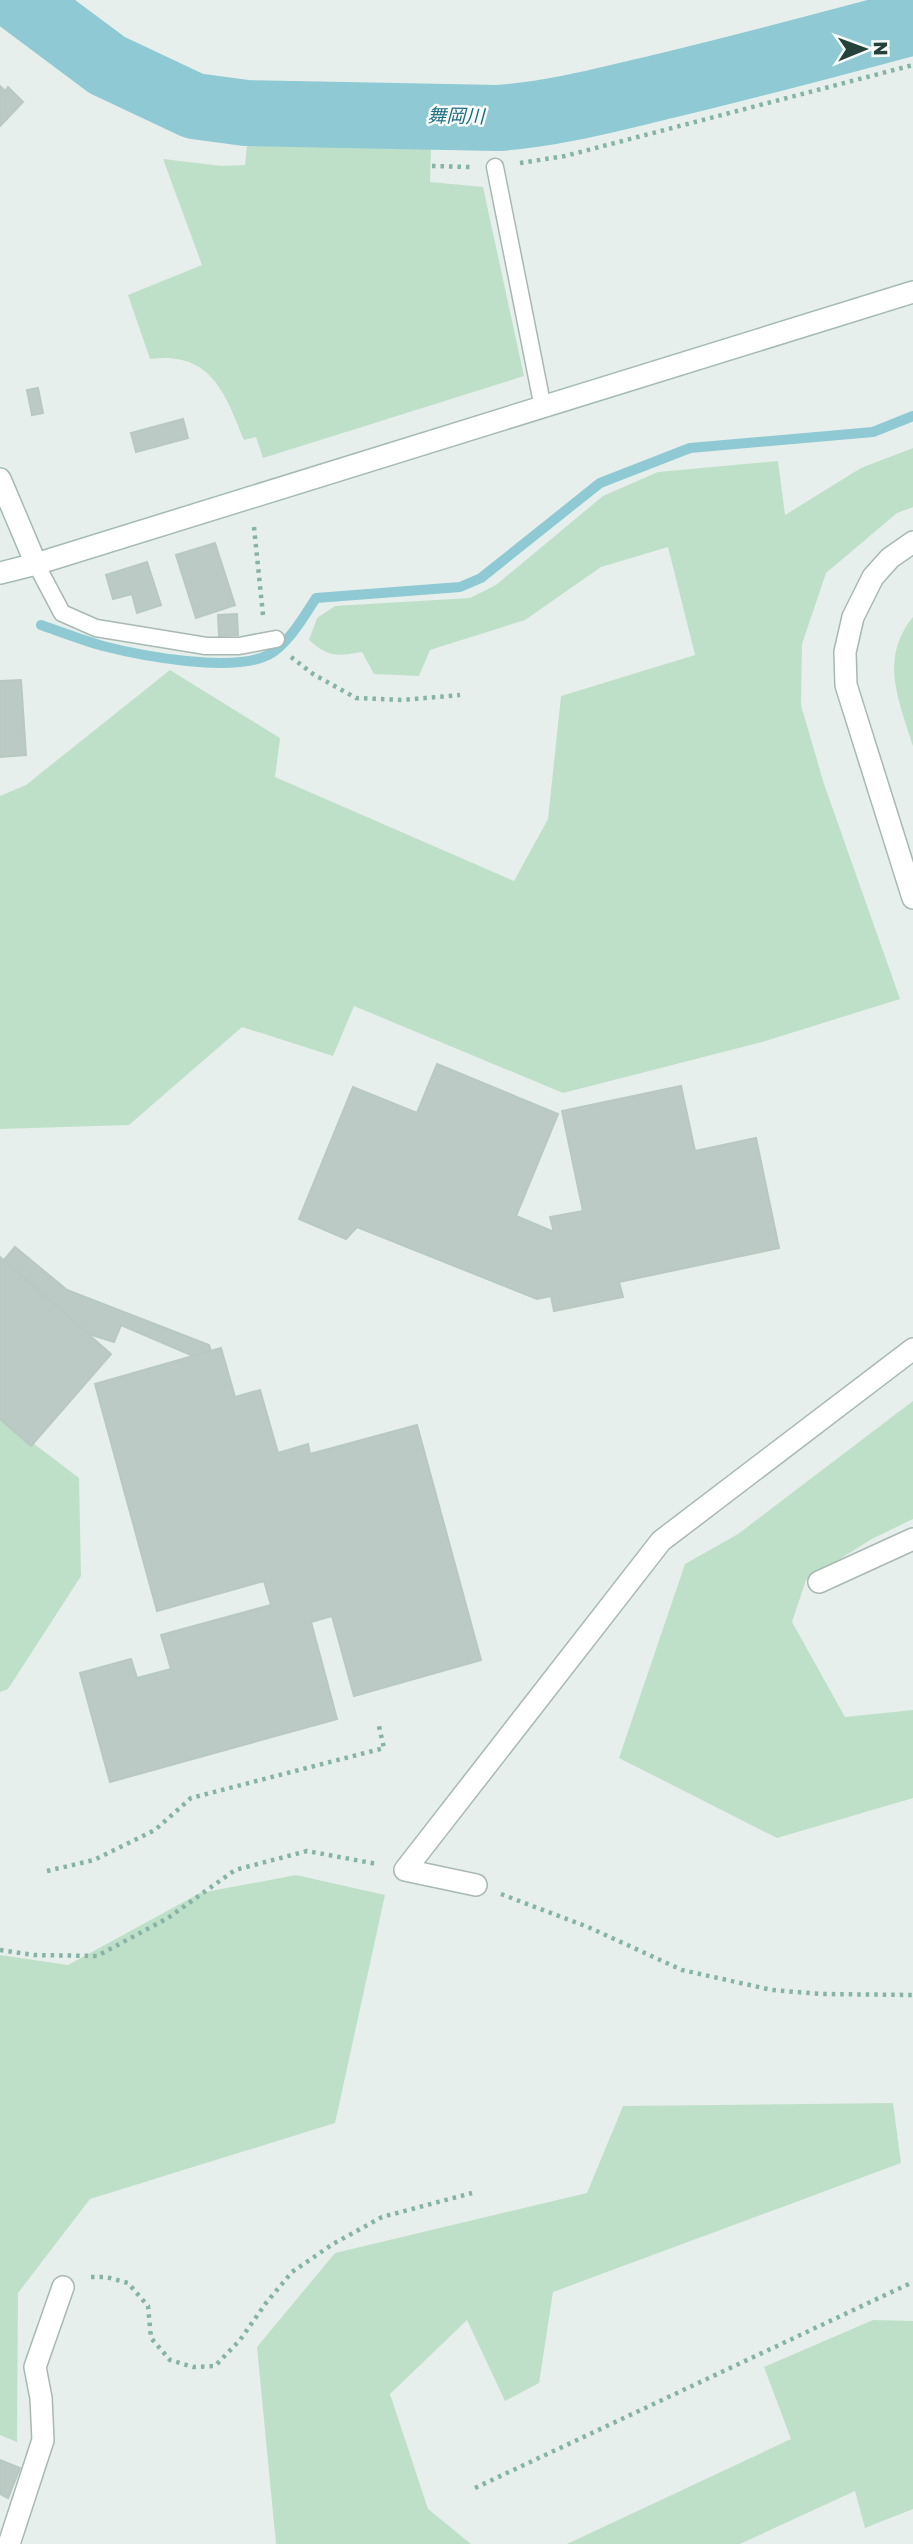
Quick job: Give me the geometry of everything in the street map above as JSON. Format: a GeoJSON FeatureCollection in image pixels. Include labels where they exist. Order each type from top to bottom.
{"type":"FeatureCollection","features":[{"type":"Feature","properties":{"kind":"street"},"geometry":{"type":"LineString","coordinates":[[0,573],[251,498],[913,292]]}},
{"type":"Feature","properties":{"kind":"street"},"geometry":{"type":"LineString","coordinates":[[0,480],[36,564]]}},
{"type":"Feature","properties":{"kind":"street"},"geometry":{"type":"LineString","coordinates":[[913,542],[890,558],[873,577],[853,617],[845,652],[846,685],[913,898]]}},
{"type":"Feature","properties":{"kind":"street"},"geometry":{"type":"LineString","coordinates":[[476,1885],[405,1870],[661,1541],[913,1349]]}},
{"type":"Feature","properties":{"kind":"street"},"geometry":{"type":"LineString","coordinates":[[819,1582],[913,1539]]}},
{"type":"Feature","properties":{"kind":"street"},"geometry":{"type":"LineString","coordinates":[[9,2544],[43,2440],[41,2398],[35,2367],[63,2287]]}},
{"type":"Feature","properties":{"kind":"lane"},"geometry":{"type":"LineString","coordinates":[[495,167],[543,408]]}},
{"type":"Feature","properties":{"kind":"lane"},"geometry":{"type":"LineString","coordinates":[[36,564],[62,613],[96,628],[206,646],[239,646],[276,639]]}},
{"type":"Feature","properties":{"kind":"path"},"geometry":{"type":"LineString","coordinates":[[432,166],[495,167],[565,156],[913,65]]}},
{"type":"Feature","properties":{"kind":"path"},"geometry":{"type":"LineString","coordinates":[[251,498],[262,614],[282,650],[313,674],[356,698],[402,700],[460,695]]}},
{"type":"Feature","properties":{"kind":"path"},"geometry":{"type":"LineString","coordinates":[[47,1871],[94,1860],[155,1830],[191,1798],[384,1748],[378,1722]]}},
{"type":"Feature","properties":{"kind":"path"},"geometry":{"type":"LineString","coordinates":[[0,1950],[34,1955],[97,1956],[168,1918],[235,1870],[307,1851],[405,1870]]}},
{"type":"Feature","properties":{"kind":"path"},"geometry":{"type":"LineString","coordinates":[[476,1885],[588,1927],[682,1970],[772,1990],[821,1994],[913,1995]]}},
{"type":"Feature","properties":{"kind":"path"},"geometry":{"type":"LineString","coordinates":[[63,2287],[82,2278],[106,2277],[128,2284],[148,2306],[150,2338],[170,2360],[193,2367],[215,2366],[240,2340],[292,2272],[333,2244],[382,2217],[472,2193]]}},
{"type":"Feature","properties":{"kind":"path"},"geometry":{"type":"LineString","coordinates":[[475,2488],[913,2282]]}},
{"type":"Feature","properties":{"kind":"green space"},"geometry":{"type":"Polygon","coordinates":[[[247,145],[431,149],[430,182],[483,187],[524,376],[263,458],[256,437],[244,440],[222,392],[202,369],[171,358],[150,359],[128,295],[202,265],[163,159],[222,166],[245,165],[247,145]]]}},
{"type":"Feature","properties":{"kind":"green space"},"geometry":{"type":"Polygon","coordinates":[[[913,448],[913,507],[897,513],[826,573],[802,644],[801,705],[824,784],[900,999],[762,1042],[563,1093],[354,1006],[333,1056],[242,1027],[129,1125],[0,1129],[0,796],[26,785],[170,670],[280,738],[275,777],[514,881],[548,819],[561,696],[695,655],[668,547],[601,567],[525,620],[430,650],[419,676],[374,674],[362,652],[340,655],[322,650],[309,640],[317,618],[335,606],[470,598],[496,585],[603,496],[658,472],[778,461],[785,515],[861,468],[913,448]]]}},
{"type":"Feature","properties":{"kind":"green space"},"geometry":{"type":"Polygon","coordinates":[[[913,617],[913,746],[898,696],[894,664],[903,633],[913,617]]]}},
{"type":"Feature","properties":{"kind":"green space"},"geometry":{"type":"Polygon","coordinates":[[[913,1401],[913,1519],[872,1539],[806,1580],[792,1622],[845,1717],[913,1710],[913,1798],[777,1838],[619,1758],[685,1564],[738,1534],[913,1401]]]}},
{"type":"Feature","properties":{"kind":"green space"},"geometry":{"type":"Polygon","coordinates":[[[0,1418],[79,1478],[81,1576],[8,1689],[0,1692],[0,1418]]]}},
{"type":"Feature","properties":{"kind":"green space"},"geometry":{"type":"Polygon","coordinates":[[[296,1875],[385,1895],[335,2123],[90,2199],[18,2293],[17,2442],[0,2435],[0,1955],[68,1965],[200,1893],[296,1875]]]}},
{"type":"Feature","properties":{"kind":"green space"},"geometry":{"type":"Polygon","coordinates":[[[893,2103],[901,2163],[553,2292],[539,2383],[505,2401],[467,2320],[390,2394],[428,2509],[471,2544],[276,2544],[257,2347],[335,2253],[587,2193],[623,2106],[893,2103]]]}},
{"type":"Feature","properties":{"kind":"green space"},"geometry":{"type":"Polygon","coordinates":[[[873,2320],[913,2321],[913,2509],[865,2528],[855,2491],[740,2544],[567,2544],[791,2439],[764,2367],[873,2320]]]}},
{"type":"Feature","properties":{"kind":"building"},"geometry":{"type":"Polygon","coordinates":[[[0,86],[5,91],[8,87],[23,102],[0,126],[0,86]]]}},
{"type":"Feature","properties":{"kind":"building"},"geometry":{"type":"Polygon","coordinates":[[[38,388],[43,413],[32,415],[27,390],[38,388]]]}},
{"type":"Feature","properties":{"kind":"building"},"geometry":{"type":"Polygon","coordinates":[[[183,419],[188,438],[136,452],[131,433],[183,419]]]}},
{"type":"Feature","properties":{"kind":"building"},"geometry":{"type":"Polygon","coordinates":[[[215,543],[235,605],[196,618],[176,555],[215,543]]]}},
{"type":"Feature","properties":{"kind":"building"},"geometry":{"type":"Polygon","coordinates":[[[147,562],[161,605],[137,613],[132,594],[113,599],[106,575],[147,562]]]}},
{"type":"Feature","properties":{"kind":"building"},"geometry":{"type":"Polygon","coordinates":[[[237,614],[238,635],[219,636],[218,615],[237,614]]]}},
{"type":"Feature","properties":{"kind":"building"},"geometry":{"type":"Polygon","coordinates":[[[21,680],[26,755],[0,757],[0,681],[21,680]]]}},
{"type":"Feature","properties":{"kind":"building"},"geometry":{"type":"Polygon","coordinates":[[[437,1064],[558,1114],[516,1216],[554,1232],[550,1217],[583,1211],[562,1111],[681,1086],[695,1151],[756,1138],[779,1248],[619,1282],[623,1297],[554,1311],[551,1296],[537,1299],[357,1227],[346,1239],[299,1219],[353,1087],[417,1113],[437,1064]]]}},
{"type":"Feature","properties":{"kind":"building"},"geometry":{"type":"Polygon","coordinates":[[[15,1247],[67,1290],[209,1345],[211,1351],[193,1356],[121,1325],[114,1342],[89,1334],[4,1260],[15,1247]]]}},
{"type":"Feature","properties":{"kind":"building"},"geometry":{"type":"Polygon","coordinates":[[[0,1257],[111,1354],[31,1446],[0,1419],[0,1257]]]}},
{"type":"Feature","properties":{"kind":"building"},"geometry":{"type":"Polygon","coordinates":[[[221,1348],[235,1397],[260,1390],[278,1453],[308,1444],[310,1454],[417,1425],[481,1660],[354,1696],[332,1616],[311,1622],[337,1719],[110,1782],[80,1673],[131,1659],[137,1678],[171,1669],[161,1635],[271,1605],[264,1581],[157,1611],[95,1384],[221,1348]]]}},
{"type":"Feature","properties":{"kind":"building"},"geometry":{"type":"Polygon","coordinates":[[[0,2460],[20,2468],[8,2498],[0,2494],[0,2460]]]}},
{"type":"Feature","properties":{"kind":"waterway","name":"舞岡川"},"geometry":{"type":"LineString","coordinates":[[20,0],[107,65],[194,106],[246,113],[498,118],[540,113],[603,101],[913,22]]}},
{"type":"Feature","properties":{"kind":"waterway"},"geometry":{"type":"LineString","coordinates":[[41,625],[103,646],[163,658],[210,663],[252,660],[268,655],[282,645],[316,598],[460,587],[481,578],[600,483],[690,448],[873,432],[913,416]]}}]}
